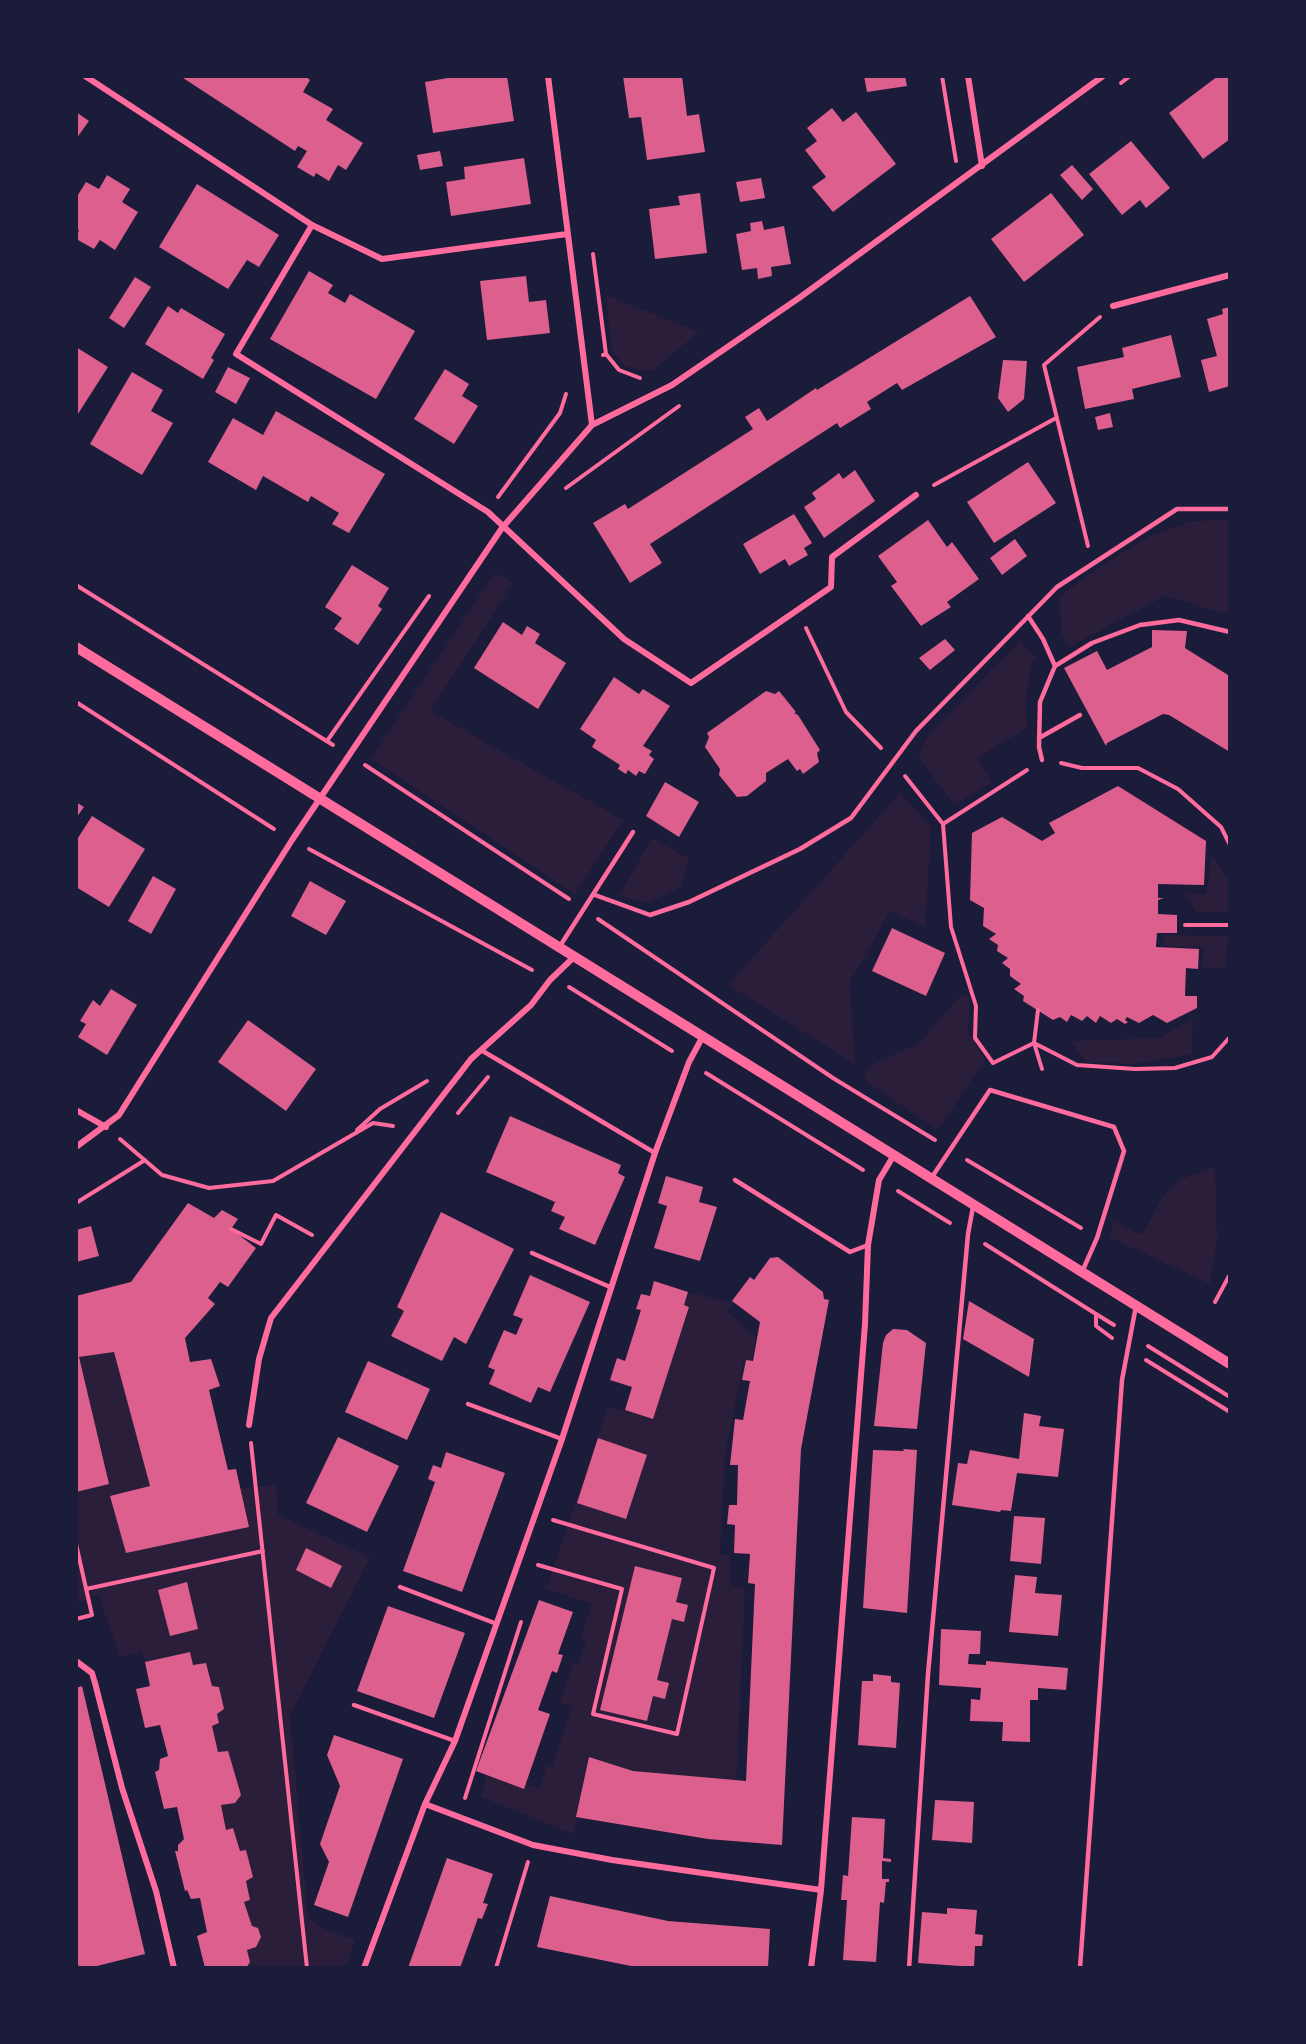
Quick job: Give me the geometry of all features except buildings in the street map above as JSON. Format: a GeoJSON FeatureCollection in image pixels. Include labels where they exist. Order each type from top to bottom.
{"type":"FeatureCollection","features":[{"type":"Feature","properties":{"kind":"street"},"geometry":{"type":"LineString","coordinates":[[85,76],[312,225],[382,259],[567,234]]}},
{"type":"Feature","properties":{"kind":"street"},"geometry":{"type":"LineString","coordinates":[[548,76],[592,425]]}},
{"type":"Feature","properties":{"kind":"street"},"geometry":{"type":"LineString","coordinates":[[968,76],[982,166]]}},
{"type":"Feature","properties":{"kind":"street"},"geometry":{"type":"LineString","coordinates":[[76,1147],[106,1127],[119,1115],[205,975],[349,755],[502,528],[592,425],[672,385],[982,166],[1103,76]]}},
{"type":"Feature","properties":{"kind":"street"},"geometry":{"type":"LineString","coordinates":[[312,225],[236,354],[488,512],[502,528],[624,639],[691,682],[831,587],[832,557],[916,495]]}},
{"type":"Feature","properties":{"kind":"street"},"geometry":{"type":"LineString","coordinates":[[1113,306],[1230,275]]}},
{"type":"Feature","properties":{"kind":"street"},"geometry":{"type":"LineString","coordinates":[[76,647],[704,1035],[1230,1364]]}},
{"type":"Feature","properties":{"kind":"street"},"geometry":{"type":"LineString","coordinates":[[249,1425],[259,1359],[271,1318],[481,1050],[531,1005],[550,980],[575,956]]}},
{"type":"Feature","properties":{"kind":"street"},"geometry":{"type":"LineString","coordinates":[[364,1968],[425,1804],[455,1741],[562,1439],[655,1153],[689,1062],[704,1035]]}},
{"type":"Feature","properties":{"kind":"street"},"geometry":{"type":"LineString","coordinates":[[76,1110],[106,1127]]}},
{"type":"Feature","properties":{"kind":"street"},"geometry":{"type":"LineString","coordinates":[[811,1968],[821,1890],[865,1324],[868,1245],[879,1180],[894,1155]]}},
{"type":"Feature","properties":{"kind":"street"},"geometry":{"type":"LineString","coordinates":[[76,1661],[92,1673],[122,1788],[156,1892],[174,1968]]}},
{"type":"Feature","properties":{"kind":"street"},"geometry":{"type":"LineString","coordinates":[[425,1804],[534,1845],[612,1860],[821,1890]]}},
{"type":"Feature","properties":{"kind":"lane"},"geometry":{"type":"LineString","coordinates":[[595,896],[650,915],[689,902],[800,849],[851,818],[916,731],[1057,587],[1177,509],[1230,509]]}},
{"type":"Feature","properties":{"kind":"lane"},"geometry":{"type":"LineString","coordinates":[[1028,616],[1043,639],[1054,666]]}},
{"type":"Feature","properties":{"kind":"lane"},"geometry":{"type":"LineString","coordinates":[[1042,760],[1039,738],[1040,702],[1054,666],[1092,643],[1140,625],[1179,620],[1230,632]]}},
{"type":"Feature","properties":{"kind":"lane"},"geometry":{"type":"LineString","coordinates":[[1039,738],[1080,715]]}},
{"type":"Feature","properties":{"kind":"lane"},"geometry":{"type":"LineString","coordinates":[[560,946],[583,908],[595,896],[633,832]]}},
{"type":"Feature","properties":{"kind":"lane"},"geometry":{"type":"LineString","coordinates":[[481,1050],[655,1153]]}},
{"type":"Feature","properties":{"kind":"lane"},"geometry":{"type":"LineString","coordinates":[[931,1178],[990,1090],[1114,1128],[1124,1151],[1097,1238],[1082,1272]]}},
{"type":"Feature","properties":{"kind":"lane"},"geometry":{"type":"LineString","coordinates":[[735,1180],[850,1252],[868,1245]]}},
{"type":"Feature","properties":{"kind":"lane"},"geometry":{"type":"LineString","coordinates":[[909,1968],[928,1674],[968,1234],[974,1204]]}},
{"type":"Feature","properties":{"kind":"lane"},"geometry":{"type":"LineString","coordinates":[[532,1253],[610,1287]]}},
{"type":"Feature","properties":{"kind":"lane"},"geometry":{"type":"LineString","coordinates":[[1080,1968],[1122,1380],[1136,1306]]}},
{"type":"Feature","properties":{"kind":"lane"},"geometry":{"type":"LineString","coordinates":[[468,1404],[562,1439]]}},
{"type":"Feature","properties":{"kind":"lane"},"geometry":{"type":"LineString","coordinates":[[400,1587],[496,1624]]}},
{"type":"Feature","properties":{"kind":"lane"},"geometry":{"type":"LineString","coordinates":[[354,1705],[455,1741]]}},
{"type":"Feature","properties":{"kind":"path"},"geometry":{"type":"LineString","coordinates":[[1111,90],[1130,76]]}},
{"type":"Feature","properties":{"kind":"path"},"geometry":{"type":"LineString","coordinates":[[946,167],[979,143]]}},
{"type":"Feature","properties":{"kind":"path"},"geometry":{"type":"LineString","coordinates":[[1092,564],[1044,365],[1113,306]]}},
{"type":"Feature","properties":{"kind":"path"},"geometry":{"type":"LineString","coordinates":[[585,357],[606,354],[619,370],[640,378],[646,377]]}},
{"type":"Feature","properties":{"kind":"path"},"geometry":{"type":"LineString","coordinates":[[488,512],[560,413],[568,389]]}},
{"type":"Feature","properties":{"kind":"path"},"geometry":{"type":"LineString","coordinates":[[563,491],[688,400]]}},
{"type":"Feature","properties":{"kind":"path"},"geometry":{"type":"LineString","coordinates":[[916,495],[1056,418]]}},
{"type":"Feature","properties":{"kind":"path"},"geometry":{"type":"LineString","coordinates":[[76,585],[366,766],[583,908],[833,1078],[1097,1238]]}},
{"type":"Feature","properties":{"kind":"path"},"geometry":{"type":"LineString","coordinates":[[327,741],[434,588]]}},
{"type":"Feature","properties":{"kind":"path"},"geometry":{"type":"LineString","coordinates":[[797,610],[846,712],[894,762],[943,824],[951,927],[976,1006],[975,1038],[993,1063],[1034,1043]]}},
{"type":"Feature","properties":{"kind":"path"},"geometry":{"type":"LineString","coordinates":[[76,702],[274,828]]}},
{"type":"Feature","properties":{"kind":"path"},"geometry":{"type":"LineString","coordinates":[[366,766],[373,756]]}},
{"type":"Feature","properties":{"kind":"path"},"geometry":{"type":"LineString","coordinates":[[943,824],[1042,760],[1082,768],[1138,768],[1178,789],[1221,827],[1229,838],[1230,845]]}},
{"type":"Feature","properties":{"kind":"path"},"geometry":{"type":"LineString","coordinates":[[307,848],[550,980]]}},
{"type":"Feature","properties":{"kind":"path"},"geometry":{"type":"LineString","coordinates":[[1185,925],[1230,925]]}},
{"type":"Feature","properties":{"kind":"path"},"geometry":{"type":"LineString","coordinates":[[566,996],[574,989]]}},
{"type":"Feature","properties":{"kind":"path"},"geometry":{"type":"LineString","coordinates":[[1038,1010],[1034,1043],[1042,1069]]}},
{"type":"Feature","properties":{"kind":"path"},"geometry":{"type":"LineString","coordinates":[[1034,1043],[1077,1065],[1135,1070],[1175,1068],[1212,1057],[1230,1037]]}},
{"type":"Feature","properties":{"kind":"path"},"geometry":{"type":"LineString","coordinates":[[451,1121],[501,1062]]}},
{"type":"Feature","properties":{"kind":"path"},"geometry":{"type":"LineString","coordinates":[[353,1135],[380,1109],[430,1080]]}},
{"type":"Feature","properties":{"kind":"path"},"geometry":{"type":"LineString","coordinates":[[106,1127],[162,1175],[209,1188],[273,1181],[373,1123],[417,1129]]}},
{"type":"Feature","properties":{"kind":"path"},"geometry":{"type":"LineString","coordinates":[[76,1203],[145,1160]]}},
{"type":"Feature","properties":{"kind":"path"},"geometry":{"type":"LineString","coordinates":[[231,1229],[261,1244],[276,1215],[328,1245]]}},
{"type":"Feature","properties":{"kind":"path"},"geometry":{"type":"LineString","coordinates":[[1215,1302],[1229,1276]]}},
{"type":"Feature","properties":{"kind":"path"},"geometry":{"type":"LineString","coordinates":[[1096,1314],[1230,1396]]}},
{"type":"Feature","properties":{"kind":"path"},"geometry":{"type":"LineString","coordinates":[[249,1425],[307,1968]]}},
{"type":"Feature","properties":{"kind":"path"},"geometry":{"type":"LineString","coordinates":[[520,1558],[622,1589],[593,1714],[677,1734],[714,1568],[535,1515]]}},
{"type":"Feature","properties":{"kind":"path"},"geometry":{"type":"LineString","coordinates":[[76,1544],[92,1615],[76,1619]]}},
{"type":"Feature","properties":{"kind":"path"},"geometry":{"type":"LineString","coordinates":[[86,1589],[263,1551]]}},
{"type":"Feature","properties":{"kind":"path"},"geometry":{"type":"LineString","coordinates":[[496,1968],[534,1845]]}},
{"type":"Feature","properties":{"kind":"shaded area"},"geometry":{"type":"Polygon","coordinates":[[[606,295],[699,332],[653,370],[640,371],[624,365],[612,351],[606,295]]]}},
{"type":"Feature","properties":{"kind":"shaded area"},"geometry":{"type":"Polygon","coordinates":[[[1229,520],[1229,615],[1165,596],[1069,647],[1061,632],[1060,596],[1095,570],[1150,536],[1192,521],[1229,520]]]}},
{"type":"Feature","properties":{"kind":"shaded area"},"geometry":{"type":"Polygon","coordinates":[[[495,573],[513,583],[430,711],[623,820],[575,894],[371,759],[495,573]]]}},
{"type":"Feature","properties":{"kind":"shaded area"},"geometry":{"type":"Polygon","coordinates":[[[1019,642],[1036,657],[1031,664],[1026,702],[1027,728],[977,758],[992,783],[954,805],[918,756],[928,736],[1019,642]]]}},
{"type":"Feature","properties":{"kind":"shaded area"},"geometry":{"type":"Polygon","coordinates":[[[900,793],[931,826],[925,927],[890,911],[850,982],[855,1064],[728,985],[900,793]]]}},
{"type":"Feature","properties":{"kind":"shaded area"},"geometry":{"type":"Polygon","coordinates":[[[652,838],[689,859],[680,888],[647,903],[619,896],[652,838]]]}},
{"type":"Feature","properties":{"kind":"shaded area"},"geometry":{"type":"Polygon","coordinates":[[[1212,854],[1229,882],[1229,908],[1226,912],[1196,912],[1185,893],[1206,894],[1212,854]]]}},
{"type":"Feature","properties":{"kind":"shaded area"},"geometry":{"type":"Polygon","coordinates":[[[1164,935],[1228,936],[1225,968],[1202,968],[1203,947],[1163,946],[1164,935]]]}},
{"type":"Feature","properties":{"kind":"shaded area"},"geometry":{"type":"Polygon","coordinates":[[[961,995],[970,998],[968,1031],[985,1060],[938,1130],[864,1080],[870,1065],[918,1044],[961,995]]]}},
{"type":"Feature","properties":{"kind":"shaded area"},"geometry":{"type":"Polygon","coordinates":[[[1193,1018],[1192,1054],[1135,1064],[1086,1062],[1070,1041],[1160,1038],[1193,1018]]]}},
{"type":"Feature","properties":{"kind":"shaded area"},"geometry":{"type":"Polygon","coordinates":[[[1215,1166],[1217,1239],[1210,1284],[1109,1237],[1114,1221],[1142,1235],[1162,1198],[1178,1181],[1215,1166]]]}},
{"type":"Feature","properties":{"kind":"shaded area"},"geometry":{"type":"Polygon","coordinates":[[[688,1292],[733,1303],[727,1311],[756,1338],[752,1361],[744,1360],[725,1455],[720,1555],[730,1555],[730,1586],[745,1588],[736,1788],[589,1765],[573,1834],[481,1797],[487,1771],[539,1788],[547,1766],[552,1767],[572,1707],[560,1703],[573,1662],[579,1664],[586,1641],[580,1639],[592,1604],[546,1589],[608,1407],[653,1418],[689,1308],[684,1305],[688,1292]]]}},
{"type":"Feature","properties":{"kind":"shaded area"},"geometry":{"type":"Polygon","coordinates":[[[114,1352],[150,1486],[110,1496],[126,1553],[248,1527],[240,1489],[276,1484],[278,1515],[370,1557],[290,1716],[308,1917],[323,1929],[355,1940],[346,1967],[246,1967],[250,1962],[247,1950],[256,1947],[261,1937],[258,1929],[252,1926],[244,1902],[250,1900],[246,1881],[253,1877],[246,1851],[240,1851],[233,1828],[226,1830],[221,1805],[235,1803],[227,1751],[218,1752],[212,1726],[219,1723],[217,1714],[224,1709],[219,1687],[212,1686],[206,1663],[193,1665],[190,1652],[145,1662],[142,1651],[120,1657],[98,1594],[77,1604],[76,1358],[114,1352]]]}}]}
